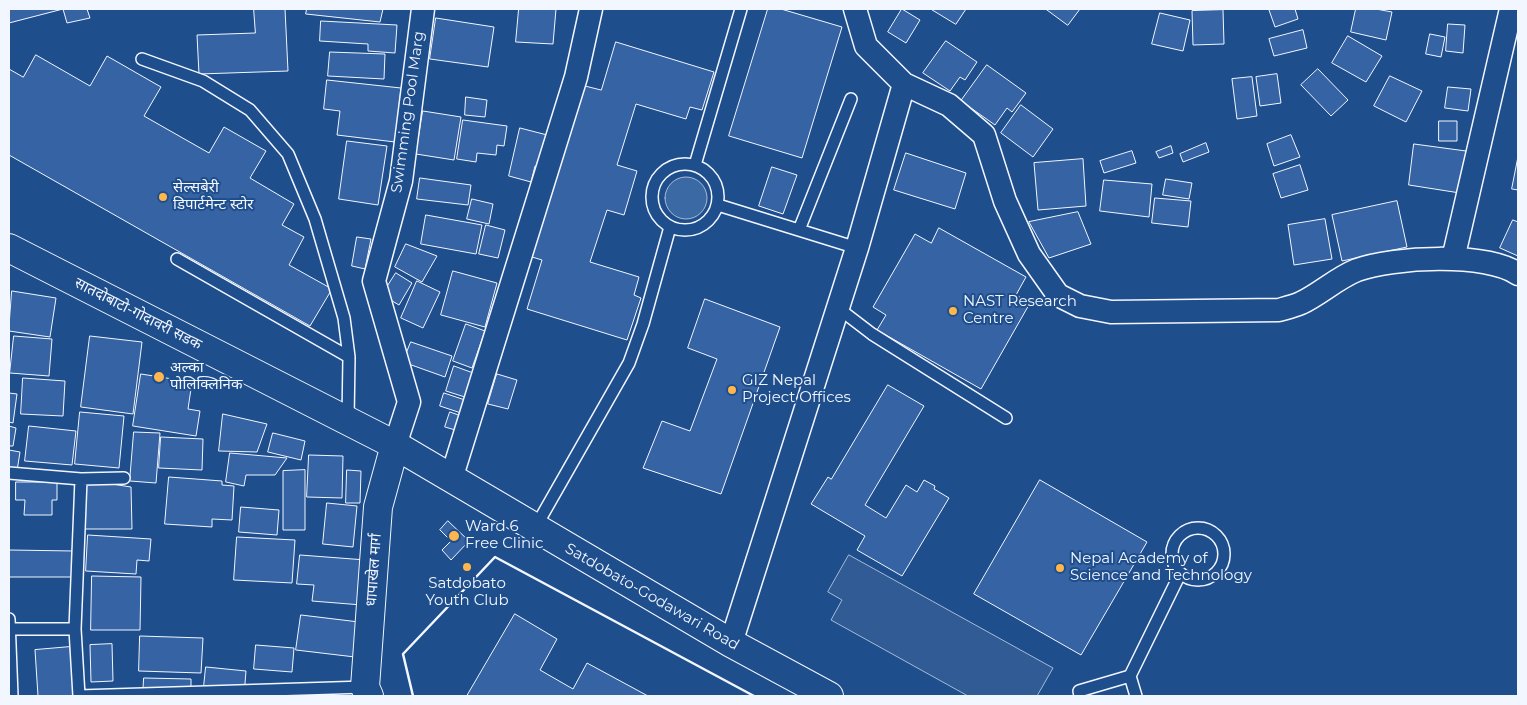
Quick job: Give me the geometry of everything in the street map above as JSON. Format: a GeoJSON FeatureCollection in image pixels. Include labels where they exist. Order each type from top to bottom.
{"type":"FeatureCollection","features":[{"type":"Feature","properties":{"kind":"main road","name":"सातदोबाटो-गोदावरी सडक"},"geometry":{"type":"LineString","coordinates":[[9,248],[395,445],[451,479]]}},
{"type":"Feature","properties":{"kind":"main road","name":"धापाखेल मार्ग"},"geometry":{"type":"LineString","coordinates":[[367,692],[378,507],[395,445]]}},
{"type":"Feature","properties":{"kind":"main road","name":"Satdobato-Godawari Road"},"geometry":{"type":"LineString","coordinates":[[451,479],[731,643],[829,696]]}},
{"type":"Feature","properties":{"kind":"street","name":"Swimming Pool Marg"},"geometry":{"type":"LineString","coordinates":[[395,445],[409,402],[374,281],[401,181],[423,9]]}},
{"type":"Feature","properties":{"kind":"street"},"geometry":{"type":"LineString","coordinates":[[451,479],[576,77],[590,9]]}},
{"type":"Feature","properties":{"kind":"street"},"geometry":{"type":"LineString","coordinates":[[855,9],[866,46],[904,84],[949,105],[984,135],[1005,201],[1029,254],[1058,295],[1080,306],[1111,312],[1279,310],[1300,303],[1358,270],[1415,260],[1453,259],[1488,263],[1518,274]]}},
{"type":"Feature","properties":{"kind":"street"},"geometry":{"type":"LineString","coordinates":[[1453,259],[1511,9]]}},
{"type":"Feature","properties":{"kind":"street"},"geometry":{"type":"LineString","coordinates":[[731,643],[857,248],[904,84]]}},
{"type":"Feature","properties":{"kind":"lane"},"geometry":{"type":"LineString","coordinates":[[694,164],[741,9]]}},
{"type":"Feature","properties":{"kind":"lane"},"geometry":{"type":"LineString","coordinates":[[142,59],[203,81],[250,110],[288,154],[318,228],[344,318],[349,357],[348,422]]}},
{"type":"Feature","properties":{"kind":"lane"},"geometry":{"type":"LineString","coordinates":[[799,230],[851,99]]}},
{"type":"Feature","properties":{"kind":"lane"},"geometry":{"type":"LineString","coordinates":[[684,163],[694,164],[712,176],[719,195],[718,205],[714,214],[699,227],[689,230],[670,227],[661,220],[655,211],[652,201],[653,190],[664,171],[684,163]]}},
{"type":"Feature","properties":{"kind":"lane"},"geometry":{"type":"LineString","coordinates":[[718,205],[857,248]]}},
{"type":"Feature","properties":{"kind":"lane"},"geometry":{"type":"LineString","coordinates":[[535,528],[629,362],[643,324],[670,227]]}},
{"type":"Feature","properties":{"kind":"lane"},"geometry":{"type":"LineString","coordinates":[[177,259],[349,357]]}},
{"type":"Feature","properties":{"kind":"lane"},"geometry":{"type":"LineString","coordinates":[[838,308],[872,334],[1006,418]]}},
{"type":"Feature","properties":{"kind":"lane"},"geometry":{"type":"LineString","coordinates":[[9,473],[81,479],[124,478]]}},
{"type":"Feature","properties":{"kind":"lane"},"geometry":{"type":"LineString","coordinates":[[81,479],[75,629],[79,696],[367,692]]}},
{"type":"Feature","properties":{"kind":"lane"},"geometry":{"type":"LineString","coordinates":[[1196,528],[1212,531],[1219,537],[1225,553],[1220,570],[1214,576],[1197,581],[1180,574],[1172,559],[1174,542],[1180,535],[1196,528]]}},
{"type":"Feature","properties":{"kind":"lane"},"geometry":{"type":"LineString","coordinates":[[1136,696],[1130,676],[1180,574]]}},
{"type":"Feature","properties":{"kind":"lane"},"geometry":{"type":"LineString","coordinates":[[12,696],[9,626],[75,629]]}},
{"type":"Feature","properties":{"kind":"lane"},"geometry":{"type":"LineString","coordinates":[[1080,696],[1079,691],[1130,676]]}},
{"type":"Feature","properties":{"kind":"shaded area"},"geometry":{"type":"Polygon","coordinates":[[[686,177],[701,183],[707,198],[701,213],[686,219],[671,213],[665,198],[671,183],[686,177]]]}},
{"type":"Feature","properties":{"kind":"shaded area"},"geometry":{"type":"Polygon","coordinates":[[[849,555],[1053,668],[1037,696],[968,696],[831,620],[842,600],[828,592],[849,555]]]}},
{"type":"Feature","properties":{"kind":"building"},"geometry":{"type":"Polygon","coordinates":[[[9,9],[63,9],[9,23],[9,9]]]}},
{"type":"Feature","properties":{"kind":"building"},"geometry":{"type":"Polygon","coordinates":[[[63,9],[87,9],[90,18],[67,23],[63,9]]]}},
{"type":"Feature","properties":{"kind":"building"},"geometry":{"type":"Polygon","coordinates":[[[254,9],[285,9],[288,71],[199,74],[197,35],[255,33],[254,9]]]}},
{"type":"Feature","properties":{"kind":"building"},"geometry":{"type":"Polygon","coordinates":[[[307,9],[383,9],[380,22],[306,14],[307,9]]]}},
{"type":"Feature","properties":{"kind":"building"},"geometry":{"type":"Polygon","coordinates":[[[519,9],[556,9],[553,44],[516,42],[519,9]]]}},
{"type":"Feature","properties":{"kind":"building"},"geometry":{"type":"Polygon","coordinates":[[[768,9],[781,9],[842,27],[802,158],[729,136],[768,9]]]}},
{"type":"Feature","properties":{"kind":"building"},"geometry":{"type":"Polygon","coordinates":[[[902,9],[920,20],[906,43],[888,32],[902,9]]]}},
{"type":"Feature","properties":{"kind":"building"},"geometry":{"type":"Polygon","coordinates":[[[931,9],[966,9],[956,24],[931,9]]]}},
{"type":"Feature","properties":{"kind":"building"},"geometry":{"type":"Polygon","coordinates":[[[1046,9],[1080,9],[1068,25],[1046,9]]]}},
{"type":"Feature","properties":{"kind":"building"},"geometry":{"type":"Polygon","coordinates":[[[1295,9],[1298,19],[1275,27],[1269,10],[1295,9]]]}},
{"type":"Feature","properties":{"kind":"building"},"geometry":{"type":"Polygon","coordinates":[[[1356,9],[1376,9],[1392,12],[1386,40],[1351,32],[1356,9]]]}},
{"type":"Feature","properties":{"kind":"building"},"geometry":{"type":"Polygon","coordinates":[[[1223,10],[1224,44],[1193,45],[1192,11],[1223,10]]]}},
{"type":"Feature","properties":{"kind":"building"},"geometry":{"type":"Polygon","coordinates":[[[1160,13],[1190,20],[1183,51],[1152,44],[1160,13]]]}},
{"type":"Feature","properties":{"kind":"building"},"geometry":{"type":"Polygon","coordinates":[[[436,18],[494,27],[488,67],[430,59],[436,18]]]}},
{"type":"Feature","properties":{"kind":"building"},"geometry":{"type":"Polygon","coordinates":[[[321,21],[397,25],[395,53],[368,51],[368,44],[320,41],[321,21]]]}},
{"type":"Feature","properties":{"kind":"building"},"geometry":{"type":"Polygon","coordinates":[[[1448,24],[1465,25],[1463,53],[1446,51],[1448,24]]]}},
{"type":"Feature","properties":{"kind":"building"},"geometry":{"type":"Polygon","coordinates":[[[1303,30],[1307,48],[1274,56],[1269,39],[1303,30]]]}},
{"type":"Feature","properties":{"kind":"building"},"geometry":{"type":"Polygon","coordinates":[[[1430,34],[1445,37],[1441,57],[1426,54],[1430,34]]]}},
{"type":"Feature","properties":{"kind":"building"},"geometry":{"type":"Polygon","coordinates":[[[1348,36],[1382,56],[1366,82],[1332,63],[1348,36]]]}},
{"type":"Feature","properties":{"kind":"building"},"geometry":{"type":"Polygon","coordinates":[[[946,41],[977,62],[965,80],[960,77],[950,91],[923,73],[946,41]]]}},
{"type":"Feature","properties":{"kind":"building"},"geometry":{"type":"Polygon","coordinates":[[[616,42],[714,72],[702,110],[690,107],[686,119],[636,104],[617,165],[637,171],[624,215],[607,210],[590,262],[639,277],[634,295],[641,298],[627,340],[527,309],[542,260],[532,257],[585,86],[601,90],[616,42]]]}},
{"type":"Feature","properties":{"kind":"building"},"geometry":{"type":"Polygon","coordinates":[[[330,52],[385,54],[384,79],[328,76],[330,52]]]}},
{"type":"Feature","properties":{"kind":"building"},"geometry":{"type":"Polygon","coordinates":[[[36,55],[90,86],[107,56],[161,87],[144,116],[209,153],[224,127],[266,151],[250,178],[294,204],[282,225],[304,237],[289,265],[332,289],[310,326],[9,155],[9,69],[23,77],[36,55]]]}},
{"type":"Feature","properties":{"kind":"building"},"geometry":{"type":"Polygon","coordinates":[[[987,65],[1026,93],[1012,112],[1007,108],[995,125],[961,101],[987,65]]]}},
{"type":"Feature","properties":{"kind":"building"},"geometry":{"type":"Polygon","coordinates":[[[1318,69],[1348,100],[1331,116],[1301,85],[1318,69]]]}},
{"type":"Feature","properties":{"kind":"building"},"geometry":{"type":"Polygon","coordinates":[[[1277,74],[1281,103],[1260,106],[1256,77],[1277,74]]]}},
{"type":"Feature","properties":{"kind":"building"},"geometry":{"type":"Polygon","coordinates":[[[1390,76],[1422,91],[1406,122],[1374,106],[1390,76]]]}},
{"type":"Feature","properties":{"kind":"building"},"geometry":{"type":"Polygon","coordinates":[[[1252,77],[1257,116],[1237,119],[1232,79],[1252,77]]]}},
{"type":"Feature","properties":{"kind":"building"},"geometry":{"type":"Polygon","coordinates":[[[327,80],[401,88],[395,142],[337,135],[340,111],[324,109],[327,80]]]}},
{"type":"Feature","properties":{"kind":"building"},"geometry":{"type":"Polygon","coordinates":[[[1448,87],[1471,89],[1468,111],[1445,108],[1448,87]]]}},
{"type":"Feature","properties":{"kind":"building"},"geometry":{"type":"Polygon","coordinates":[[[466,97],[487,100],[485,117],[465,115],[466,97]]]}},
{"type":"Feature","properties":{"kind":"building"},"geometry":{"type":"Polygon","coordinates":[[[1021,105],[1053,129],[1033,157],[1001,133],[1021,105]]]}},
{"type":"Feature","properties":{"kind":"building"},"geometry":{"type":"Polygon","coordinates":[[[423,111],[461,117],[454,160],[416,154],[423,111]]]}},
{"type":"Feature","properties":{"kind":"building"},"geometry":{"type":"Polygon","coordinates":[[[463,120],[507,126],[504,146],[497,145],[496,155],[477,153],[476,162],[457,159],[463,120]]]}},
{"type":"Feature","properties":{"kind":"building"},"geometry":{"type":"Polygon","coordinates":[[[1439,121],[1457,121],[1457,141],[1439,141],[1439,121]]]}},
{"type":"Feature","properties":{"kind":"building"},"geometry":{"type":"Polygon","coordinates":[[[520,128],[551,136],[543,168],[535,166],[531,182],[509,176],[520,128]]]}},
{"type":"Feature","properties":{"kind":"building"},"geometry":{"type":"Polygon","coordinates":[[[1291,135],[1300,157],[1274,166],[1267,144],[1291,135]]]}},
{"type":"Feature","properties":{"kind":"building"},"geometry":{"type":"Polygon","coordinates":[[[347,141],[387,146],[378,205],[339,199],[347,141]]]}},
{"type":"Feature","properties":{"kind":"building"},"geometry":{"type":"Polygon","coordinates":[[[1206,143],[1209,152],[1183,162],[1180,154],[1206,143]]]}},
{"type":"Feature","properties":{"kind":"building"},"geometry":{"type":"Polygon","coordinates":[[[1414,144],[1466,151],[1460,193],[1409,185],[1414,144]]]}},
{"type":"Feature","properties":{"kind":"building"},"geometry":{"type":"Polygon","coordinates":[[[1171,146],[1173,153],[1159,158],[1156,152],[1171,146]]]}},
{"type":"Feature","properties":{"kind":"building"},"geometry":{"type":"Polygon","coordinates":[[[1132,151],[1136,163],[1104,173],[1100,161],[1132,151]]]}},
{"type":"Feature","properties":{"kind":"building"},"geometry":{"type":"Polygon","coordinates":[[[906,153],[966,173],[955,209],[894,190],[906,153]]]}},
{"type":"Feature","properties":{"kind":"building"},"geometry":{"type":"Polygon","coordinates":[[[1518,157],[1518,190],[1512,189],[1518,157]]]}},
{"type":"Feature","properties":{"kind":"building"},"geometry":{"type":"Polygon","coordinates":[[[1083,159],[1086,206],[1038,210],[1034,163],[1083,159]]]}},
{"type":"Feature","properties":{"kind":"building"},"geometry":{"type":"Polygon","coordinates":[[[1300,165],[1308,190],[1281,198],[1273,174],[1300,165]]]}},
{"type":"Feature","properties":{"kind":"building"},"geometry":{"type":"Polygon","coordinates":[[[772,167],[797,175],[783,214],[759,206],[772,167]]]}},
{"type":"Feature","properties":{"kind":"building"},"geometry":{"type":"Polygon","coordinates":[[[420,178],[471,185],[468,205],[417,199],[420,178]]]}},
{"type":"Feature","properties":{"kind":"building"},"geometry":{"type":"Polygon","coordinates":[[[1166,179],[1192,183],[1189,199],[1163,195],[1166,179]]]}},
{"type":"Feature","properties":{"kind":"building"},"geometry":{"type":"Polygon","coordinates":[[[1104,180],[1152,184],[1149,217],[1100,211],[1104,180]]]}},
{"type":"Feature","properties":{"kind":"building"},"geometry":{"type":"Polygon","coordinates":[[[1155,198],[1191,201],[1188,227],[1152,223],[1155,198]]]}},
{"type":"Feature","properties":{"kind":"building"},"geometry":{"type":"Polygon","coordinates":[[[472,199],[493,204],[489,224],[467,219],[472,199]]]}},
{"type":"Feature","properties":{"kind":"building"},"geometry":{"type":"Polygon","coordinates":[[[1397,201],[1407,247],[1342,261],[1332,215],[1397,201]]]}},
{"type":"Feature","properties":{"kind":"building"},"geometry":{"type":"Polygon","coordinates":[[[1078,212],[1091,244],[1049,258],[1029,222],[1078,212]]]}},
{"type":"Feature","properties":{"kind":"building"},"geometry":{"type":"Polygon","coordinates":[[[426,215],[482,225],[476,254],[421,244],[426,215]]]}},
{"type":"Feature","properties":{"kind":"building"},"geometry":{"type":"Polygon","coordinates":[[[1325,219],[1332,259],[1294,265],[1288,225],[1325,219]]]}},
{"type":"Feature","properties":{"kind":"building"},"geometry":{"type":"Polygon","coordinates":[[[1513,220],[1518,222],[1518,256],[1500,248],[1513,220]]]}},
{"type":"Feature","properties":{"kind":"building"},"geometry":{"type":"Polygon","coordinates":[[[486,225],[505,230],[498,258],[479,254],[486,225]]]}},
{"type":"Feature","properties":{"kind":"building","name":"NAST Research Centre"},"geometry":{"type":"Polygon","coordinates":[[[939,228],[1026,277],[1016,295],[1030,303],[981,389],[877,330],[886,315],[873,307],[915,234],[931,243],[939,228]]]}},
{"type":"Feature","properties":{"kind":"building"},"geometry":{"type":"Polygon","coordinates":[[[357,237],[371,239],[365,269],[352,266],[357,237]]]}},
{"type":"Feature","properties":{"kind":"building"},"geometry":{"type":"Polygon","coordinates":[[[406,244],[437,256],[422,282],[395,267],[406,244]]]}},
{"type":"Feature","properties":{"kind":"building"},"geometry":{"type":"Polygon","coordinates":[[[453,271],[497,283],[485,327],[441,315],[453,271]]]}},
{"type":"Feature","properties":{"kind":"building"},"geometry":{"type":"Polygon","coordinates":[[[396,273],[412,283],[399,305],[382,295],[396,273]]]}},
{"type":"Feature","properties":{"kind":"building"},"geometry":{"type":"Polygon","coordinates":[[[417,281],[440,292],[423,328],[401,318],[417,281]]]}},
{"type":"Feature","properties":{"kind":"building"},"geometry":{"type":"Polygon","coordinates":[[[12,291],[56,298],[50,337],[9,331],[12,291]]]}},
{"type":"Feature","properties":{"kind":"building","name":"GIZ Nepal Project Offices"},"geometry":{"type":"Polygon","coordinates":[[[705,299],[780,327],[721,494],[643,468],[662,421],[690,431],[717,359],[688,348],[705,299]]]}},
{"type":"Feature","properties":{"kind":"building"},"geometry":{"type":"Polygon","coordinates":[[[466,324],[485,331],[472,368],[453,361],[466,324]]]}},
{"type":"Feature","properties":{"kind":"building"},"geometry":{"type":"Polygon","coordinates":[[[14,336],[52,339],[49,376],[10,373],[14,336]]]}},
{"type":"Feature","properties":{"kind":"building"},"geometry":{"type":"Polygon","coordinates":[[[90,336],[142,342],[133,414],[81,407],[90,336]]]}},
{"type":"Feature","properties":{"kind":"building"},"geometry":{"type":"Polygon","coordinates":[[[411,342],[452,356],[445,377],[403,362],[411,342]]]}},
{"type":"Feature","properties":{"kind":"building"},"geometry":{"type":"Polygon","coordinates":[[[454,366],[476,374],[468,398],[446,391],[454,366]]]}},
{"type":"Feature","properties":{"kind":"building"},"geometry":{"type":"Polygon","coordinates":[[[141,374],[192,382],[188,409],[200,411],[196,436],[133,426],[141,374]]]}},
{"type":"Feature","properties":{"kind":"building"},"geometry":{"type":"Polygon","coordinates":[[[497,374],[517,380],[508,409],[488,404],[497,374]]]}},
{"type":"Feature","properties":{"kind":"building"},"geometry":{"type":"Polygon","coordinates":[[[23,378],[65,381],[63,416],[21,414],[23,378]]]}},
{"type":"Feature","properties":{"kind":"building"},"geometry":{"type":"Polygon","coordinates":[[[888,385],[924,406],[865,505],[886,518],[906,485],[917,492],[924,480],[935,486],[934,489],[949,498],[902,576],[857,550],[865,536],[811,504],[828,477],[831,479],[888,385]]]}},
{"type":"Feature","properties":{"kind":"building"},"geometry":{"type":"Polygon","coordinates":[[[9,393],[17,394],[13,423],[9,422],[9,393]]]}},
{"type":"Feature","properties":{"kind":"building"},"geometry":{"type":"Polygon","coordinates":[[[444,393],[468,401],[464,414],[440,406],[444,393]]]}},
{"type":"Feature","properties":{"kind":"building"},"geometry":{"type":"Polygon","coordinates":[[[80,412],[124,416],[119,468],[75,464],[80,412]]]}},
{"type":"Feature","properties":{"kind":"building"},"geometry":{"type":"Polygon","coordinates":[[[450,412],[467,418],[462,432],[445,427],[450,412]]]}},
{"type":"Feature","properties":{"kind":"building"},"geometry":{"type":"Polygon","coordinates":[[[223,414],[267,424],[257,452],[219,451],[223,414]]]}},
{"type":"Feature","properties":{"kind":"building"},"geometry":{"type":"Polygon","coordinates":[[[9,426],[16,428],[13,446],[9,446],[9,426]]]}},
{"type":"Feature","properties":{"kind":"building"},"geometry":{"type":"Polygon","coordinates":[[[29,426],[76,431],[72,465],[25,461],[29,426]]]}},
{"type":"Feature","properties":{"kind":"building"},"geometry":{"type":"Polygon","coordinates":[[[134,432],[160,433],[156,483],[130,481],[134,432]]]}},
{"type":"Feature","properties":{"kind":"building"},"geometry":{"type":"Polygon","coordinates":[[[273,433],[305,441],[301,460],[268,452],[273,433]]]}},
{"type":"Feature","properties":{"kind":"building"},"geometry":{"type":"Polygon","coordinates":[[[161,437],[203,439],[202,470],[159,468],[161,437]]]}},
{"type":"Feature","properties":{"kind":"building"},"geometry":{"type":"Polygon","coordinates":[[[9,450],[20,452],[17,471],[9,470],[9,450]]]}},
{"type":"Feature","properties":{"kind":"building"},"geometry":{"type":"Polygon","coordinates":[[[230,453],[287,458],[275,475],[246,475],[244,486],[226,482],[230,453]]]}},
{"type":"Feature","properties":{"kind":"building"},"geometry":{"type":"Polygon","coordinates":[[[309,455],[343,456],[342,498],[307,497],[309,455]]]}},
{"type":"Feature","properties":{"kind":"building"},"geometry":{"type":"Polygon","coordinates":[[[305,470],[305,530],[283,530],[283,471],[305,470]]]}},
{"type":"Feature","properties":{"kind":"building"},"geometry":{"type":"Polygon","coordinates":[[[347,470],[361,471],[360,503],[346,503],[347,470]]]}},
{"type":"Feature","properties":{"kind":"building"},"geometry":{"type":"Polygon","coordinates":[[[169,477],[222,481],[222,485],[234,486],[232,520],[212,519],[212,527],[165,524],[169,477]]]}},
{"type":"Feature","properties":{"kind":"building"},"geometry":{"type":"Polygon","coordinates":[[[86,480],[131,487],[132,529],[83,529],[86,480]]]}},
{"type":"Feature","properties":{"kind":"building","name":"Nepal Academy of Science and Technology"},"geometry":{"type":"Polygon","coordinates":[[[1040,480],[1147,542],[1081,655],[974,594],[1040,480]]]}},
{"type":"Feature","properties":{"kind":"building"},"geometry":{"type":"Polygon","coordinates":[[[16,482],[57,482],[57,500],[52,500],[52,515],[24,515],[25,500],[16,500],[16,482]]]}},
{"type":"Feature","properties":{"kind":"building"},"geometry":{"type":"Polygon","coordinates":[[[327,503],[357,506],[353,547],[323,544],[327,503]]]}},
{"type":"Feature","properties":{"kind":"building"},"geometry":{"type":"Polygon","coordinates":[[[241,507],[279,510],[277,535],[239,532],[241,507]]]}},
{"type":"Feature","properties":{"kind":"building","name":"Ward 6 Free Clinic"},"geometry":{"type":"Polygon","coordinates":[[[448,521],[469,541],[451,560],[442,550],[451,541],[440,530],[448,521]]]}},
{"type":"Feature","properties":{"kind":"building"},"geometry":{"type":"Polygon","coordinates":[[[88,535],[151,539],[149,561],[137,560],[136,574],[86,571],[88,535]]]}},
{"type":"Feature","properties":{"kind":"building"},"geometry":{"type":"Polygon","coordinates":[[[237,537],[295,540],[292,583],[234,580],[237,537]]]}},
{"type":"Feature","properties":{"kind":"building"},"geometry":{"type":"Polygon","coordinates":[[[9,550],[74,551],[74,577],[9,577],[9,550]]]}},
{"type":"Feature","properties":{"kind":"building"},"geometry":{"type":"Polygon","coordinates":[[[300,555],[366,560],[362,605],[312,601],[314,585],[297,584],[300,555]]]}},
{"type":"Feature","properties":{"kind":"building"},"geometry":{"type":"Polygon","coordinates":[[[92,576],[141,577],[140,630],[91,630],[92,576]]]}},
{"type":"Feature","properties":{"kind":"building"},"geometry":{"type":"Polygon","coordinates":[[[515,614],[557,639],[540,670],[573,689],[587,663],[648,696],[467,696],[515,614]]]}},
{"type":"Feature","properties":{"kind":"building"},"geometry":{"type":"Polygon","coordinates":[[[301,615],[359,622],[355,657],[296,650],[301,615]]]}},
{"type":"Feature","properties":{"kind":"building"},"geometry":{"type":"Polygon","coordinates":[[[140,636],[203,638],[201,673],[139,671],[140,636]]]}},
{"type":"Feature","properties":{"kind":"building"},"geometry":{"type":"Polygon","coordinates":[[[112,644],[113,681],[91,682],[90,645],[112,644]]]}},
{"type":"Feature","properties":{"kind":"building"},"geometry":{"type":"Polygon","coordinates":[[[256,645],[294,648],[292,672],[254,669],[256,645]]]}},
{"type":"Feature","properties":{"kind":"building"},"geometry":{"type":"Polygon","coordinates":[[[70,647],[74,696],[38,696],[35,650],[70,647]]]}},
{"type":"Feature","properties":{"kind":"building"},"geometry":{"type":"Polygon","coordinates":[[[206,667],[246,671],[244,696],[203,696],[206,667]]]}},
{"type":"Feature","properties":{"kind":"building"},"geometry":{"type":"Polygon","coordinates":[[[144,678],[191,679],[191,696],[143,696],[144,678]]]}},
{"type":"Feature","properties":{"kind":"wall"},"geometry":{"type":"LineString","coordinates":[[413,696],[403,654],[495,557],[754,696]]}},
{"type":"Feature","properties":{"kind":"place","name":"सेल्सबेरी डिपार्टमेन्ट स्टोर"},"geometry":{"type":"Point","coordinates":[163,197]}},
{"type":"Feature","properties":{"kind":"place","name":"NAST Research Centre"},"geometry":{"type":"Point","coordinates":[953,311]}},
{"type":"Feature","properties":{"kind":"place","name":"अल्का पोलिक्लिनिक"},"geometry":{"type":"Point","coordinates":[159,377]}},
{"type":"Feature","properties":{"kind":"place","name":"GIZ Nepal Project Offices"},"geometry":{"type":"Point","coordinates":[732,390]}},
{"type":"Feature","properties":{"kind":"place","name":"Ward 6 Free Clinic"},"geometry":{"type":"Point","coordinates":[454,536]}},
{"type":"Feature","properties":{"kind":"place","name":"Satdobato Youth Club"},"geometry":{"type":"Point","coordinates":[467,567]}},
{"type":"Feature","properties":{"kind":"place","name":"Nepal Academy of Science and Technology"},"geometry":{"type":"Point","coordinates":[1060,568]}}]}
